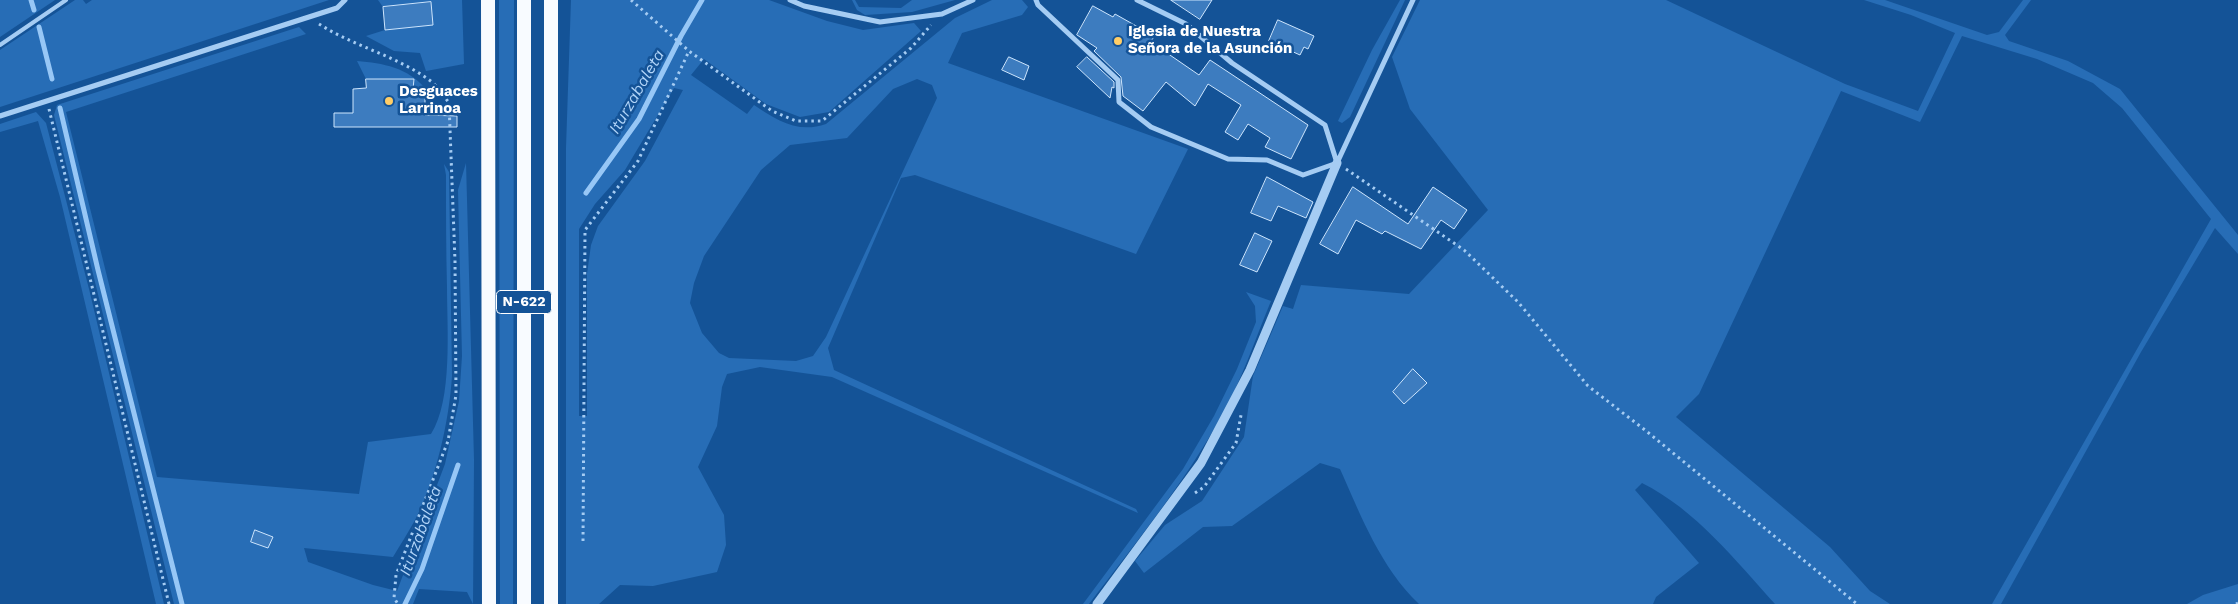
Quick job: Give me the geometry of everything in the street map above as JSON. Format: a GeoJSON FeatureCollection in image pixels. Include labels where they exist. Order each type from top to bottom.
{"type":"FeatureCollection","features":[{"type":"Feature","properties":{"kind":"highway","name":"N-622"},"geometry":{"type":"LineString","coordinates":[[488,0],[488,604]]}},
{"type":"Feature","properties":{"kind":"highway","name":"N-622"},"geometry":{"type":"LineString","coordinates":[[524,0],[524,604]]}},
{"type":"Feature","properties":{"kind":"highway"},"geometry":{"type":"LineString","coordinates":[[551,0],[551,604]]}},
{"type":"Feature","properties":{"kind":"street"},"geometry":{"type":"LineString","coordinates":[[0,116],[337,8],[345,0]]}},
{"type":"Feature","properties":{"kind":"street"},"geometry":{"type":"LineString","coordinates":[[790,0],[804,6],[880,22],[942,14],[973,0]]}},
{"type":"Feature","properties":{"kind":"street"},"geometry":{"type":"LineString","coordinates":[[1036,0],[1038,5],[1118,80],[1119,102],[1151,127],[1228,159],[1267,160],[1303,175],[1337,163]]}},
{"type":"Feature","properties":{"kind":"street"},"geometry":{"type":"LineString","coordinates":[[1137,0],[1186,24],[1232,64],[1325,125],[1337,163]]}},
{"type":"Feature","properties":{"kind":"street"},"geometry":{"type":"LineString","coordinates":[[1097,604],[1201,463],[1250,370],[1337,163],[1413,0]]}},
{"type":"Feature","properties":{"kind":"lane"},"geometry":{"type":"LineString","coordinates":[[0,45],[66,0]]}},
{"type":"Feature","properties":{"kind":"path"},"geometry":{"type":"LineString","coordinates":[[631,0],[689,51],[772,111],[796,121],[822,121],[911,48],[942,14]]}},
{"type":"Feature","properties":{"kind":"path"},"geometry":{"type":"LineString","coordinates":[[308,17],[335,34],[402,62],[434,83],[449,103],[456,261],[456,395],[448,441],[396,576],[394,598],[398,604]]}},
{"type":"Feature","properties":{"kind":"path"},"geometry":{"type":"LineString","coordinates":[[583,541],[585,230],[638,161],[689,51]]}},
{"type":"Feature","properties":{"kind":"path"},"geometry":{"type":"LineString","coordinates":[[47,101],[170,604]]}},
{"type":"Feature","properties":{"kind":"path"},"geometry":{"type":"LineString","coordinates":[[1337,163],[1464,250],[1518,302],[1588,386],[1645,430],[1857,604]]}},
{"type":"Feature","properties":{"kind":"shaded area"},"geometry":{"type":"Polygon","coordinates":[[[0,0],[55,0],[0,37],[0,0]]]}},
{"type":"Feature","properties":{"kind":"shaded area"},"geometry":{"type":"Polygon","coordinates":[[[75,0],[83,0],[86,4],[92,0],[329,0],[0,107],[0,50],[75,0]]]}},
{"type":"Feature","properties":{"kind":"shaded area"},"geometry":{"type":"Polygon","coordinates":[[[378,0],[462,0],[464,64],[426,71],[420,53],[394,51],[366,36],[385,30],[433,25],[430,2],[383,7],[378,0]]]}},
{"type":"Feature","properties":{"kind":"shaded area"},"geometry":{"type":"Polygon","coordinates":[[[499,0],[514,0],[513,604],[500,604],[499,0]]]}},
{"type":"Feature","properties":{"kind":"shaded area"},"geometry":{"type":"Polygon","coordinates":[[[571,0],[769,0],[827,21],[863,30],[914,23],[921,31],[829,112],[800,117],[766,104],[704,59],[691,75],[747,114],[754,105],[788,124],[816,127],[826,124],[955,18],[992,0],[1022,0],[1028,7],[1022,15],[962,33],[948,63],[1188,149],[1136,254],[915,175],[901,178],[828,348],[834,370],[1136,509],[1138,513],[832,377],[760,367],[727,374],[722,387],[717,426],[698,467],[724,515],[726,545],[717,572],[653,586],[620,585],[599,604],[566,604],[566,148],[571,0]],[[917,79],[893,89],[847,138],[790,145],[761,170],[704,256],[694,283],[690,303],[702,333],[719,353],[729,358],[796,361],[813,356],[826,337],[937,98],[932,85],[917,79]],[[674,88],[625,170],[595,204],[579,229],[579,416],[587,416],[587,274],[591,245],[598,226],[645,161],[683,90],[674,88]]]}},
{"type":"Feature","properties":{"kind":"shaded area"},"geometry":{"type":"Polygon","coordinates":[[[852,0],[855,0],[859,7],[901,8],[912,0],[955,0],[912,12],[865,15],[857,10],[852,0]]]}},
{"type":"Feature","properties":{"kind":"shaded area"},"geometry":{"type":"Polygon","coordinates":[[[1400,0],[1405,0],[1350,117],[1342,123],[1338,121],[1372,50],[1400,0]]]}},
{"type":"Feature","properties":{"kind":"shaded area"},"geometry":{"type":"Polygon","coordinates":[[[1420,0],[1666,0],[1845,84],[1918,111],[1955,33],[1911,15],[1864,0],[1885,0],[1987,35],[1999,32],[2023,0],[2031,0],[2005,35],[2009,41],[2068,61],[2120,89],[2238,235],[2238,254],[2215,228],[2141,352],[2001,604],[1992,604],[2211,219],[2122,108],[2093,83],[2037,59],[1962,36],[1920,122],[1841,91],[1699,394],[1676,417],[1830,547],[1870,591],[1890,604],[1775,604],[1714,537],[1680,507],[1642,483],[1635,490],[1699,563],[1656,597],[1653,604],[1419,604],[1394,574],[1373,541],[1340,469],[1320,463],[1232,526],[1203,527],[1144,573],[1135,561],[1165,525],[1202,501],[1244,437],[1253,376],[1283,306],[1293,309],[1301,285],[1409,294],[1488,210],[1410,109],[1392,57],[1420,0]]]}},
{"type":"Feature","properties":{"kind":"shaded area"},"geometry":{"type":"Polygon","coordinates":[[[299,27],[306,34],[66,112],[157,477],[359,494],[368,442],[431,434],[438,420],[443,402],[447,363],[446,175],[444,164],[449,172],[452,376],[445,431],[429,487],[415,520],[393,557],[304,548],[308,562],[373,585],[397,591],[445,464],[459,401],[462,356],[458,190],[466,163],[474,460],[473,604],[467,592],[419,589],[413,604],[174,604],[54,115],[57,105],[299,27]]]}},
{"type":"Feature","properties":{"kind":"shaded area"},"geometry":{"type":"Polygon","coordinates":[[[357,61],[376,63],[403,71],[425,88],[413,89],[413,79],[366,79],[357,61]]]}},
{"type":"Feature","properties":{"kind":"shaded area"},"geometry":{"type":"Polygon","coordinates":[[[36,112],[46,123],[89,289],[164,604],[156,604],[60,197],[38,121],[0,132],[0,124],[36,112]]]}},
{"type":"Feature","properties":{"kind":"shaded area"},"geometry":{"type":"Polygon","coordinates":[[[1246,292],[1271,301],[1229,403],[1207,442],[1158,513],[1089,604],[1083,604],[1183,469],[1214,416],[1237,369],[1256,322],[1255,306],[1246,292]]]}},
{"type":"Feature","properties":{"kind":"shaded area"},"geometry":{"type":"Polygon","coordinates":[[[2238,584],[2238,604],[2187,604],[2203,595],[2238,584]]]}},
{"type":"Feature","properties":{"kind":"building"},"geometry":{"type":"Polygon","coordinates":[[[1171,0],[1212,0],[1200,19],[1171,0]]]}},
{"type":"Feature","properties":{"kind":"building"},"geometry":{"type":"Polygon","coordinates":[[[431,2],[433,25],[385,30],[383,7],[431,2]]]}},
{"type":"Feature","properties":{"kind":"building"},"geometry":{"type":"Polygon","coordinates":[[[1093,6],[1113,17],[1115,14],[1154,36],[1151,42],[1199,75],[1210,60],[1308,125],[1291,159],[1265,147],[1270,138],[1248,124],[1238,140],[1225,132],[1241,105],[1208,84],[1195,106],[1166,82],[1143,111],[1123,96],[1121,77],[1094,51],[1097,48],[1077,35],[1093,6]]]}},
{"type":"Feature","properties":{"kind":"building"},"geometry":{"type":"Polygon","coordinates":[[[1278,20],[1314,36],[1308,49],[1304,47],[1300,55],[1269,41],[1278,20]]]}},
{"type":"Feature","properties":{"kind":"building"},"geometry":{"type":"Polygon","coordinates":[[[1009,57],[1029,66],[1024,80],[1002,70],[1009,57]]]}},
{"type":"Feature","properties":{"kind":"building"},"geometry":{"type":"Polygon","coordinates":[[[1087,57],[1114,82],[1110,98],[1077,67],[1087,57]]]}},
{"type":"Feature","properties":{"kind":"building","name":"Desguaces Larrinoa"},"geometry":{"type":"Polygon","coordinates":[[[366,79],[414,79],[413,89],[425,88],[425,115],[457,116],[457,127],[334,127],[334,113],[353,113],[353,89],[366,88],[366,79]]]}},
{"type":"Feature","properties":{"kind":"building"},"geometry":{"type":"Polygon","coordinates":[[[1267,177],[1313,202],[1306,218],[1278,206],[1271,221],[1251,213],[1267,177]]]}},
{"type":"Feature","properties":{"kind":"building"},"geometry":{"type":"Polygon","coordinates":[[[1353,187],[1408,224],[1433,187],[1467,210],[1454,229],[1441,220],[1421,249],[1385,231],[1382,234],[1356,220],[1338,254],[1320,244],[1353,187]]]}},
{"type":"Feature","properties":{"kind":"building"},"geometry":{"type":"Polygon","coordinates":[[[1255,233],[1272,241],[1257,272],[1240,265],[1255,233]]]}},
{"type":"Feature","properties":{"kind":"building"},"geometry":{"type":"Polygon","coordinates":[[[1413,369],[1427,383],[1404,404],[1393,392],[1413,369]]]}},
{"type":"Feature","properties":{"kind":"building"},"geometry":{"type":"Polygon","coordinates":[[[255,530],[273,537],[268,548],[251,542],[255,530]]]}},
{"type":"Feature","properties":{"kind":"waterway"},"geometry":{"type":"LineString","coordinates":[[31,0],[34,10]]}},
{"type":"Feature","properties":{"kind":"waterway","name":"Iturzabaleta"},"geometry":{"type":"LineString","coordinates":[[586,193],[639,119],[681,36],[702,0]]}},
{"type":"Feature","properties":{"kind":"waterway"},"geometry":{"type":"LineString","coordinates":[[39,27],[52,79]]}},
{"type":"Feature","properties":{"kind":"waterway"},"geometry":{"type":"LineString","coordinates":[[60,108],[98,270],[182,604]]}},
{"type":"Feature","properties":{"kind":"waterway","name":"Iturzabaleta"},"geometry":{"type":"LineString","coordinates":[[405,604],[422,569],[458,465]]}},
{"type":"Feature","properties":{"kind":"place","name":"Iglesia de Nuestra Señora de la Asunción"},"geometry":{"type":"Point","coordinates":[1118,41]}},
{"type":"Feature","properties":{"kind":"place","name":"Desguaces Larrinoa"},"geometry":{"type":"Point","coordinates":[389,101]}}]}
